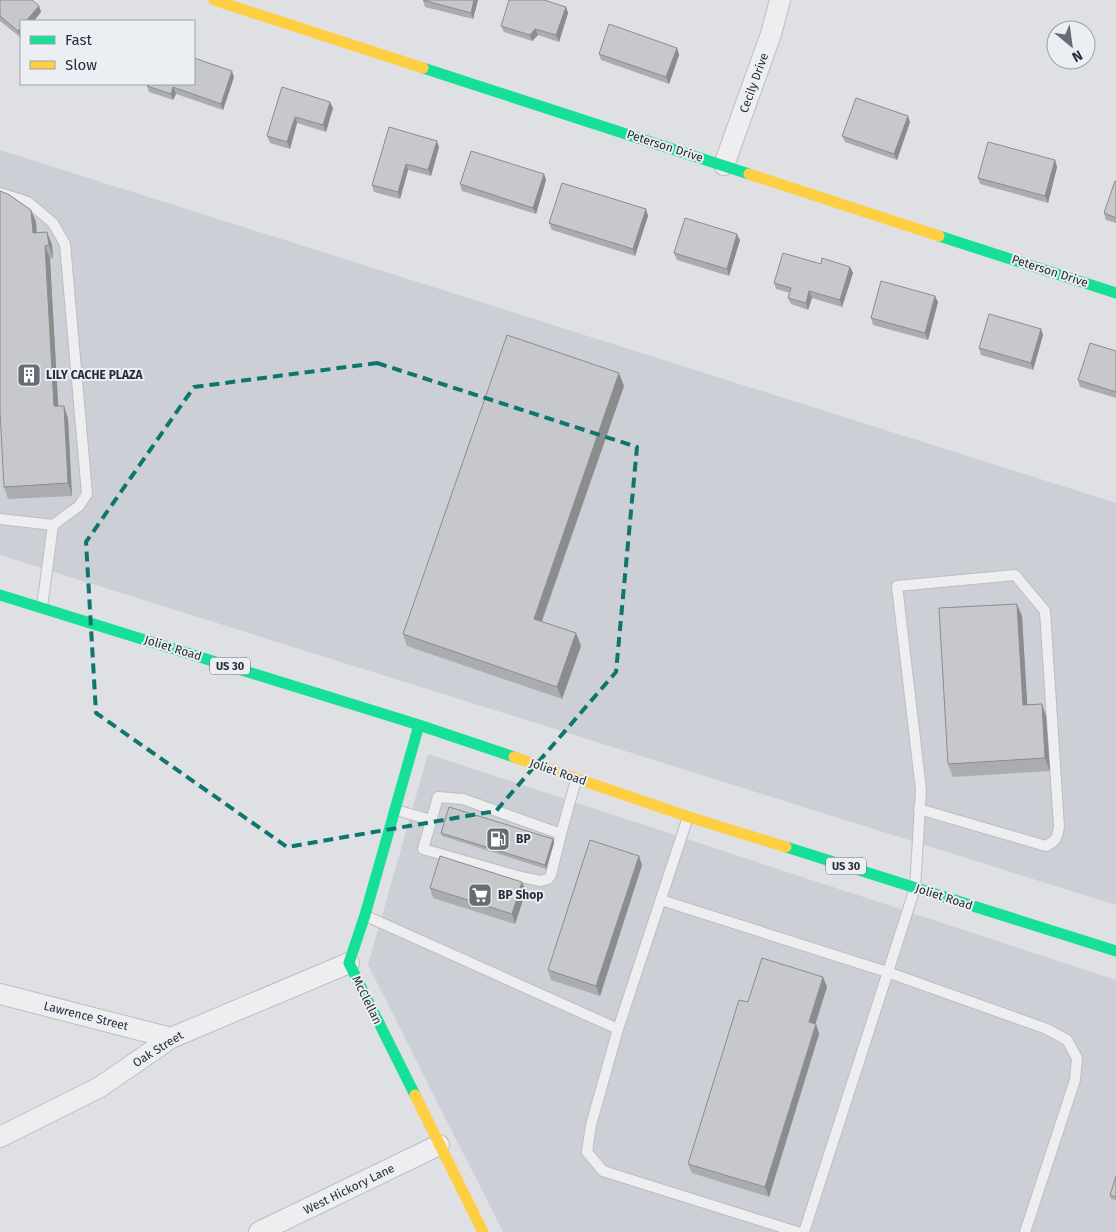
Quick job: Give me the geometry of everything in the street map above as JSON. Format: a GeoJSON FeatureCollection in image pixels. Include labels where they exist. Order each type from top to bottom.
{"type":"FeatureCollection","features":[{"type":"Feature","properties":{"kind":"street","name":"Peterson Drive"},"geometry":{"type":"LineString","coordinates":[[214,0],[1116,293]]}},
{"type":"Feature","properties":{"kind":"street","name":"Cecily Drive"},"geometry":{"type":"LineString","coordinates":[[724,165],[771,34],[780,0]]}},
{"type":"Feature","properties":{"kind":"street","name":"Joliet Road"},"geometry":{"type":"LineString","coordinates":[[0,595],[419,725],[689,816],[1116,951]]}},
{"type":"Feature","properties":{"kind":"street","name":"McClellan"},"geometry":{"type":"LineString","coordinates":[[419,725],[365,915],[349,963],[483,1232]]}},
{"type":"Feature","properties":{"kind":"street","name":"Oak Street"},"geometry":{"type":"LineString","coordinates":[[0,1137],[100,1087],[171,1038],[349,963]]}},
{"type":"Feature","properties":{"kind":"street","name":"Lawrence Street"},"geometry":{"type":"LineString","coordinates":[[0,994],[171,1038]]}},
{"type":"Feature","properties":{"kind":"street","name":"West Hickory Lane"},"geometry":{"type":"LineString","coordinates":[[259,1232],[439,1145]]}},
{"type":"Feature","properties":{"kind":"lane"},"geometry":{"type":"LineString","coordinates":[[0,193],[28,202],[53,223],[65,244],[87,494],[79,506],[53,525],[0,519]]}},
{"type":"Feature","properties":{"kind":"lane"},"geometry":{"type":"LineString","coordinates":[[42,608],[53,525]]}},
{"type":"Feature","properties":{"kind":"lane"},"geometry":{"type":"LineString","coordinates":[[804,1232],[915,888],[919,809],[921,790],[897,586],[1015,575],[1045,611],[1059,827],[1057,836],[1053,842],[1046,846],[919,809]]}},
{"type":"Feature","properties":{"kind":"lane"},"geometry":{"type":"LineString","coordinates":[[561,834],[463,799],[438,797],[423,849],[521,877],[541,881],[548,879],[551,875],[577,779]]}},
{"type":"Feature","properties":{"kind":"lane"},"geometry":{"type":"LineString","coordinates":[[395,809],[431,820]]}},
{"type":"Feature","properties":{"kind":"lane"},"geometry":{"type":"LineString","coordinates":[[689,816],[618,1030],[591,1125],[587,1152],[603,1171],[798,1232]]}},
{"type":"Feature","properties":{"kind":"lane"},"geometry":{"type":"LineString","coordinates":[[661,900],[887,972],[1047,1029],[1067,1040],[1076,1058],[1075,1080],[1025,1232]]}},
{"type":"Feature","properties":{"kind":"lane"},"geometry":{"type":"LineString","coordinates":[[365,915],[618,1030]]}},
{"type":"Feature","properties":{"kind":"highlighted area"},"geometry":{"type":"Polygon","coordinates":[[[377,363],[637,447],[616,672],[496,811],[287,847],[96,713],[86,542],[194,387],[377,363]]]}},
{"type":"Feature","properties":{"kind":"shaded area"},"geometry":{"type":"Polygon","coordinates":[[[0,150],[1116,503],[1116,905],[0,555],[0,150]]]}},
{"type":"Feature","properties":{"kind":"shaded area"},"geometry":{"type":"Polygon","coordinates":[[[428,754],[1116,980],[1116,1232],[503,1232],[368,965],[428,754]]]}},
{"type":"Feature","properties":{"kind":"building"},"geometry":{"type":"Polygon","coordinates":[[[0,0],[32,0],[39,6],[27,20],[20,20],[18,31],[0,16],[0,0]]]}},
{"type":"Feature","properties":{"kind":"building"},"geometry":{"type":"Polygon","coordinates":[[[423,0],[474,0],[471,13],[423,0]]]}},
{"type":"Feature","properties":{"kind":"building"},"geometry":{"type":"Polygon","coordinates":[[[509,0],[544,0],[566,7],[556,35],[535,29],[530,35],[501,26],[509,0]]]}},
{"type":"Feature","properties":{"kind":"building"},"geometry":{"type":"Polygon","coordinates":[[[609,24],[677,48],[666,77],[599,54],[609,24]]]}},
{"type":"Feature","properties":{"kind":"building"},"geometry":{"type":"Polygon","coordinates":[[[195,58],[232,71],[221,104],[173,87],[171,94],[147,86],[195,85],[195,58]]]}},
{"type":"Feature","properties":{"kind":"building"},"geometry":{"type":"Polygon","coordinates":[[[282,87],[330,102],[323,125],[295,117],[287,142],[267,136],[282,87]]]}},
{"type":"Feature","properties":{"kind":"building"},"geometry":{"type":"Polygon","coordinates":[[[856,98],[908,116],[894,154],[842,136],[856,98]]]}},
{"type":"Feature","properties":{"kind":"building"},"geometry":{"type":"Polygon","coordinates":[[[389,127],[437,141],[428,170],[406,164],[398,192],[372,185],[389,127]]]}},
{"type":"Feature","properties":{"kind":"building"},"geometry":{"type":"Polygon","coordinates":[[[988,142],[1055,160],[1045,196],[978,178],[988,142]]]}},
{"type":"Feature","properties":{"kind":"building"},"geometry":{"type":"Polygon","coordinates":[[[471,151],[544,174],[533,208],[460,184],[471,151]]]}},
{"type":"Feature","properties":{"kind":"building"},"geometry":{"type":"Polygon","coordinates":[[[1116,181],[1116,218],[1104,213],[1116,181]]]}},
{"type":"Feature","properties":{"kind":"building"},"geometry":{"type":"Polygon","coordinates":[[[562,183],[646,209],[633,249],[549,223],[562,183]]]}},
{"type":"Feature","properties":{"kind":"building","name":"LILY CACHE PLAZA"},"geometry":{"type":"Polygon","coordinates":[[[0,191],[8,194],[31,210],[33,233],[47,232],[49,245],[45,246],[54,406],[64,406],[68,483],[4,487],[0,411],[0,191]]]}},
{"type":"Feature","properties":{"kind":"building"},"geometry":{"type":"Polygon","coordinates":[[[685,218],[737,234],[727,269],[674,253],[685,218]]]}},
{"type":"Feature","properties":{"kind":"building"},"geometry":{"type":"Polygon","coordinates":[[[783,253],[821,264],[822,258],[850,267],[840,300],[809,291],[806,303],[788,298],[791,288],[774,283],[783,253]]]}},
{"type":"Feature","properties":{"kind":"building"},"geometry":{"type":"Polygon","coordinates":[[[881,281],[935,296],[925,333],[871,318],[881,281]]]}},
{"type":"Feature","properties":{"kind":"building"},"geometry":{"type":"Polygon","coordinates":[[[989,314],[1041,329],[1031,363],[979,348],[989,314]]]}},
{"type":"Feature","properties":{"kind":"building"},"geometry":{"type":"Polygon","coordinates":[[[507,335],[619,373],[534,619],[576,633],[557,687],[403,634],[507,335]]]}},
{"type":"Feature","properties":{"kind":"building"},"geometry":{"type":"Polygon","coordinates":[[[1090,343],[1116,351],[1116,392],[1078,380],[1090,343]]]}},
{"type":"Feature","properties":{"kind":"building"},"geometry":{"type":"Polygon","coordinates":[[[1017,604],[1023,705],[1042,704],[1045,758],[948,764],[939,608],[1017,604]]]}},
{"type":"Feature","properties":{"kind":"building","name":"BP"},"geometry":{"type":"Polygon","coordinates":[[[449,807],[553,839],[545,865],[441,833],[449,807]]]}},
{"type":"Feature","properties":{"kind":"building"},"geometry":{"type":"Polygon","coordinates":[[[590,840],[639,856],[596,986],[548,970],[590,840]]]}},
{"type":"Feature","properties":{"kind":"building","name":"BP Shop"},"geometry":{"type":"Polygon","coordinates":[[[440,856],[522,882],[512,914],[430,888],[440,856]]]}},
{"type":"Feature","properties":{"kind":"building"},"geometry":{"type":"Polygon","coordinates":[[[762,958],[823,977],[809,1022],[816,1024],[765,1187],[688,1164],[739,1000],[748,1002],[762,958]]]}},
{"type":"Feature","properties":{"kind":"building"},"geometry":{"type":"Polygon","coordinates":[[[1116,1176],[1116,1197],[1110,1195],[1116,1176]]]}},
{"type":"Feature","properties":{"kind":"traffic: fast"},"geometry":{"type":"LineString","coordinates":[[423,68],[749,174]]}},
{"type":"Feature","properties":{"kind":"traffic: fast"},"geometry":{"type":"LineString","coordinates":[[939,236],[1116,293]]}},
{"type":"Feature","properties":{"kind":"traffic: fast"},"geometry":{"type":"LineString","coordinates":[[0,595],[419,725],[514,757]]}},
{"type":"Feature","properties":{"kind":"traffic: fast"},"geometry":{"type":"LineString","coordinates":[[415,1095],[349,963],[365,915],[419,725]]}},
{"type":"Feature","properties":{"kind":"traffic: fast"},"geometry":{"type":"LineString","coordinates":[[786,847],[1116,951]]}},
{"type":"Feature","properties":{"kind":"traffic: slow"},"geometry":{"type":"LineString","coordinates":[[214,0],[423,68]]}},
{"type":"Feature","properties":{"kind":"traffic: slow"},"geometry":{"type":"LineString","coordinates":[[749,174],[939,236]]}},
{"type":"Feature","properties":{"kind":"traffic: slow"},"geometry":{"type":"LineString","coordinates":[[514,757],[689,817],[786,847]]}},
{"type":"Feature","properties":{"kind":"traffic: slow"},"geometry":{"type":"LineString","coordinates":[[415,1095],[483,1232]]}},
{"type":"Feature","properties":{"kind":"place","name":"LILY CACHE PLAZA"},"geometry":{"type":"Point","coordinates":[29,375]}},
{"type":"Feature","properties":{"kind":"place","name":"BP"},"geometry":{"type":"Point","coordinates":[498,839]}},
{"type":"Feature","properties":{"kind":"place","name":"BP Shop"},"geometry":{"type":"Point","coordinates":[480,895]}}]}
